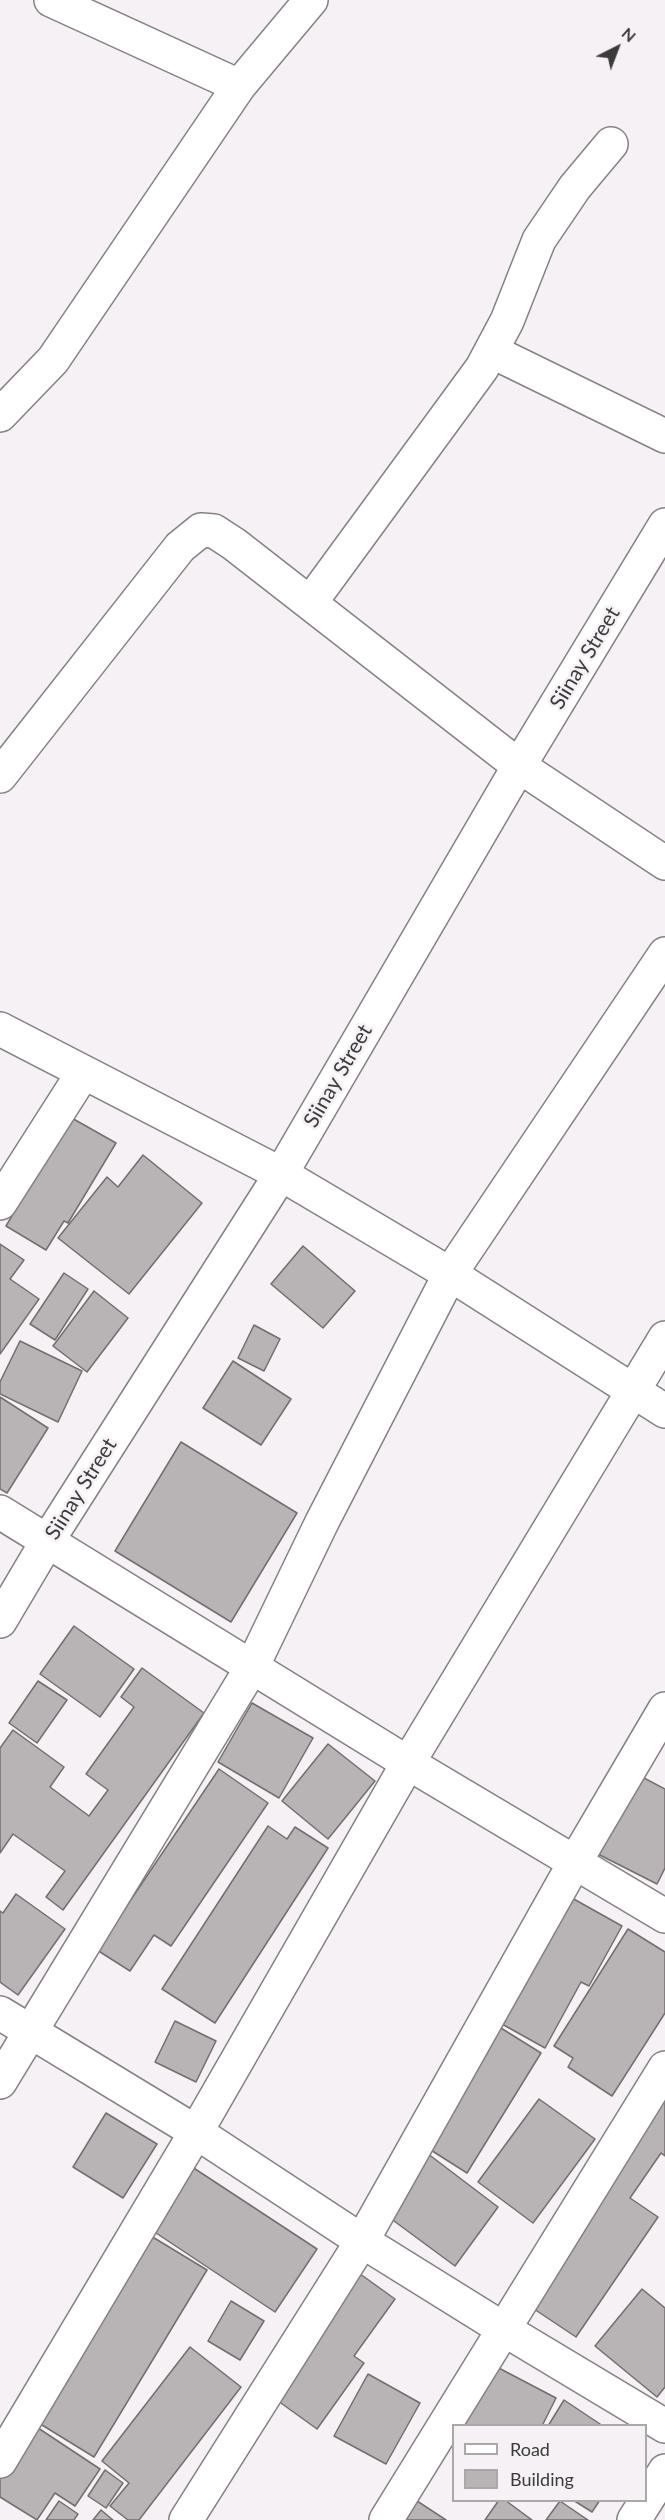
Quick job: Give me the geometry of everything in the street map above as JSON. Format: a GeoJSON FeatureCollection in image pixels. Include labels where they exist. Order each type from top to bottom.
{"type":"FeatureCollection","features":[{"type":"Feature","properties":{"kind":"street"},"geometry":{"type":"LineString","coordinates":[[51,0],[239,86]]}},
{"type":"Feature","properties":{"kind":"street"},"geometry":{"type":"LineString","coordinates":[[0,414],[53,360],[239,86],[311,0]]}},
{"type":"Feature","properties":{"kind":"street"},"geometry":{"type":"LineString","coordinates":[[310,603],[482,368],[507,321],[539,240],[575,187],[611,144]]}},
{"type":"Feature","properties":{"kind":"street"},"geometry":{"type":"LineString","coordinates":[[491,351],[665,436]]}},
{"type":"Feature","properties":{"kind":"street","name":"Siinay Street"},"geometry":{"type":"LineString","coordinates":[[0,1621],[48,1540],[280,1174],[519,766],[665,525]]}},
{"type":"Feature","properties":{"kind":"street"},"geometry":{"type":"LineString","coordinates":[[4,760],[180,547],[201,530],[214,531],[234,544],[519,766],[665,863]]}},
{"type":"Feature","properties":{"kind":"street"},"geometry":{"type":"LineString","coordinates":[[0,2082],[252,1667],[322,1522],[450,1274],[665,954]]}},
{"type":"Feature","properties":{"kind":"street"},"geometry":{"type":"LineString","coordinates":[[0,1029],[196,1128],[280,1174],[450,1274],[665,1411]]}},
{"type":"Feature","properties":{"kind":"street"},"geometry":{"type":"LineString","coordinates":[[0,1203],[82,1072]]}},
{"type":"Feature","properties":{"kind":"street"},"geometry":{"type":"LineString","coordinates":[[0,2461],[196,2132],[408,1763],[665,1338]]}},
{"type":"Feature","properties":{"kind":"street"},"geometry":{"type":"LineString","coordinates":[[0,1512],[408,1763],[665,1916]]}},
{"type":"Feature","properties":{"kind":"street"},"geometry":{"type":"LineString","coordinates":[[186,2520],[362,2241],[575,1862],[665,1709]]}},
{"type":"Feature","properties":{"kind":"street"},"geometry":{"type":"LineString","coordinates":[[0,2013],[196,2132],[362,2241],[665,2426]]}},
{"type":"Feature","properties":{"kind":"street"},"geometry":{"type":"LineString","coordinates":[[386,2520],[506,2330],[665,2068]]}},
{"type":"Feature","properties":{"kind":"street"},"geometry":{"type":"LineString","coordinates":[[647,2499],[665,2471]]}},
{"type":"Feature","properties":{"kind":"street"},"geometry":{"type":"LineString","coordinates":[[634,2520],[645,2502]]}},
{"type":"Feature","properties":{"kind":"building"},"geometry":{"type":"Polygon","coordinates":[[[70,1117],[116,1143],[68,1223],[64,1221],[46,1250],[6,1226],[70,1117]]]}},
{"type":"Feature","properties":{"kind":"building"},"geometry":{"type":"Polygon","coordinates":[[[143,1155],[202,1203],[129,1294],[58,1238],[107,1177],[118,1187],[143,1155]]]}},
{"type":"Feature","properties":{"kind":"building"},"geometry":{"type":"Polygon","coordinates":[[[0,1244],[24,1260],[10,1279],[39,1299],[0,1354],[0,1244]]]}},
{"type":"Feature","properties":{"kind":"building"},"geometry":{"type":"Polygon","coordinates":[[[303,1246],[355,1291],[323,1328],[271,1284],[303,1246]]]}},
{"type":"Feature","properties":{"kind":"building"},"geometry":{"type":"Polygon","coordinates":[[[64,1273],[88,1289],[55,1340],[30,1324],[64,1273]]]}},
{"type":"Feature","properties":{"kind":"building"},"geometry":{"type":"Polygon","coordinates":[[[94,1291],[128,1318],[87,1372],[53,1346],[94,1291]]]}},
{"type":"Feature","properties":{"kind":"building"},"geometry":{"type":"Polygon","coordinates":[[[254,1325],[280,1339],[264,1371],[238,1358],[254,1325]]]}},
{"type":"Feature","properties":{"kind":"building"},"geometry":{"type":"Polygon","coordinates":[[[20,1341],[82,1371],[58,1422],[0,1394],[0,1382],[20,1341]]]}},
{"type":"Feature","properties":{"kind":"building"},"geometry":{"type":"Polygon","coordinates":[[[233,1361],[291,1399],[261,1445],[203,1408],[233,1361]]]}},
{"type":"Feature","properties":{"kind":"building"},"geometry":{"type":"Polygon","coordinates":[[[0,1397],[48,1428],[7,1493],[0,1489],[0,1397]]]}},
{"type":"Feature","properties":{"kind":"building"},"geometry":{"type":"Polygon","coordinates":[[[181,1442],[297,1513],[231,1622],[115,1551],[181,1442]]]}},
{"type":"Feature","properties":{"kind":"building"},"geometry":{"type":"Polygon","coordinates":[[[74,1626],[134,1669],[100,1717],[40,1674],[74,1626]]]}},
{"type":"Feature","properties":{"kind":"building"},"geometry":{"type":"Polygon","coordinates":[[[142,1668],[204,1713],[63,1910],[46,1897],[65,1871],[13,1834],[0,1853],[0,1748],[13,1730],[64,1767],[50,1787],[89,1816],[108,1790],[86,1774],[134,1707],[121,1697],[142,1668]]]}},
{"type":"Feature","properties":{"kind":"building"},"geometry":{"type":"Polygon","coordinates":[[[38,1681],[67,1700],[37,1743],[9,1723],[38,1681]]]}},
{"type":"Feature","properties":{"kind":"building"},"geometry":{"type":"Polygon","coordinates":[[[252,1703],[313,1738],[279,1798],[218,1762],[252,1703]]]}},
{"type":"Feature","properties":{"kind":"building"},"geometry":{"type":"Polygon","coordinates":[[[328,1744],[375,1781],[328,1839],[282,1801],[328,1744]]]}},
{"type":"Feature","properties":{"kind":"building"},"geometry":{"type":"Polygon","coordinates":[[[219,1769],[268,1803],[171,1946],[154,1935],[130,1971],[97,1950],[219,1769]]]}},
{"type":"Feature","properties":{"kind":"building"},"geometry":{"type":"Polygon","coordinates":[[[629,1770],[665,1789],[665,1868],[657,1884],[588,1849],[629,1770]]]}},
{"type":"Feature","properties":{"kind":"building"},"geometry":{"type":"Polygon","coordinates":[[[268,1826],[287,1839],[295,1827],[328,1848],[215,2023],[162,1989],[268,1826]]]}},
{"type":"Feature","properties":{"kind":"building"},"geometry":{"type":"Polygon","coordinates":[[[563,1893],[622,1926],[589,1986],[581,1982],[545,2048],[493,2019],[563,1893]]]}},
{"type":"Feature","properties":{"kind":"building"},"geometry":{"type":"Polygon","coordinates":[[[16,1894],[65,1929],[18,1995],[0,1982],[0,1911],[3,1913],[16,1894]]]}},
{"type":"Feature","properties":{"kind":"building"},"geometry":{"type":"Polygon","coordinates":[[[628,1929],[665,1952],[665,2013],[612,2096],[568,2067],[573,2058],[554,2046],[628,1929]]]}},
{"type":"Feature","properties":{"kind":"building"},"geometry":{"type":"Polygon","coordinates":[[[488,2020],[541,2053],[467,2173],[415,2140],[488,2020]]]}},
{"type":"Feature","properties":{"kind":"building"},"geometry":{"type":"Polygon","coordinates":[[[175,2021],[216,2041],[196,2082],[155,2062],[175,2021]]]}},
{"type":"Feature","properties":{"kind":"building"},"geometry":{"type":"Polygon","coordinates":[[[665,2091],[665,2156],[661,2153],[630,2198],[658,2217],[576,2337],[522,2301],[665,2091]]]}},
{"type":"Feature","properties":{"kind":"building"},"geometry":{"type":"Polygon","coordinates":[[[539,2099],[595,2139],[533,2223],[478,2182],[539,2099]]]}},
{"type":"Feature","properties":{"kind":"building"},"geometry":{"type":"Polygon","coordinates":[[[106,2113],[157,2144],[123,2198],[73,2167],[106,2113]]]}},
{"type":"Feature","properties":{"kind":"building"},"geometry":{"type":"Polygon","coordinates":[[[415,2144],[498,2207],[455,2266],[371,2204],[415,2144]]]}},
{"type":"Feature","properties":{"kind":"building"},"geometry":{"type":"Polygon","coordinates":[[[183,2161],[317,2249],[275,2312],[141,2223],[183,2161]]]}},
{"type":"Feature","properties":{"kind":"building"},"geometry":{"type":"Polygon","coordinates":[[[141,2230],[207,2270],[94,2457],[29,2417],[141,2230]]]}},
{"type":"Feature","properties":{"kind":"building"},"geometry":{"type":"Polygon","coordinates":[[[349,2266],[395,2299],[354,2356],[364,2363],[317,2429],[260,2388],[349,2266]]]}},
{"type":"Feature","properties":{"kind":"building"},"geometry":{"type":"Polygon","coordinates":[[[642,2289],[665,2308],[665,2387],[657,2397],[595,2346],[642,2289]]]}},
{"type":"Feature","properties":{"kind":"building"},"geometry":{"type":"Polygon","coordinates":[[[231,2301],[264,2321],[240,2360],[208,2341],[231,2301]]]}},
{"type":"Feature","properties":{"kind":"building"},"geometry":{"type":"Polygon","coordinates":[[[190,2347],[241,2387],[139,2520],[128,2520],[110,2506],[129,2483],[102,2461],[190,2347]]]}},
{"type":"Feature","properties":{"kind":"building"},"geometry":{"type":"Polygon","coordinates":[[[493,2365],[556,2398],[543,2424],[462,2424],[493,2365]]]}},
{"type":"Feature","properties":{"kind":"building"},"geometry":{"type":"Polygon","coordinates":[[[368,2374],[420,2403],[386,2464],[334,2436],[368,2374]]]}},
{"type":"Feature","properties":{"kind":"building"},"geometry":{"type":"Polygon","coordinates":[[[564,2400],[600,2424],[549,2424],[564,2400]]]}},
{"type":"Feature","properties":{"kind":"building"},"geometry":{"type":"Polygon","coordinates":[[[26,2420],[100,2469],[75,2506],[55,2493],[37,2520],[0,2497],[0,2460],[26,2420]]]}},
{"type":"Feature","properties":{"kind":"building"},"geometry":{"type":"Polygon","coordinates":[[[105,2470],[123,2483],[106,2508],[88,2496],[105,2470]]]}},
{"type":"Feature","properties":{"kind":"building"},"geometry":{"type":"Polygon","coordinates":[[[411,2497],[446,2520],[396,2520],[411,2497]]]}},
{"type":"Feature","properties":{"kind":"building"},"geometry":{"type":"Polygon","coordinates":[[[59,2501],[78,2514],[74,2520],[46,2520],[59,2501]]]}},
{"type":"Feature","properties":{"kind":"building"},"geometry":{"type":"Polygon","coordinates":[[[498,2502],[508,2502],[532,2520],[485,2520],[498,2502]]]}},
{"type":"Feature","properties":{"kind":"building"},"geometry":{"type":"Polygon","coordinates":[[[561,2502],[588,2520],[546,2520],[561,2502]]]}},
{"type":"Feature","properties":{"kind":"building"},"geometry":{"type":"Polygon","coordinates":[[[576,2502],[599,2502],[592,2512],[576,2502]]]}},
{"type":"Feature","properties":{"kind":"building"},"geometry":{"type":"Polygon","coordinates":[[[101,2510],[113,2520],[93,2520],[101,2510]]]}}]}
